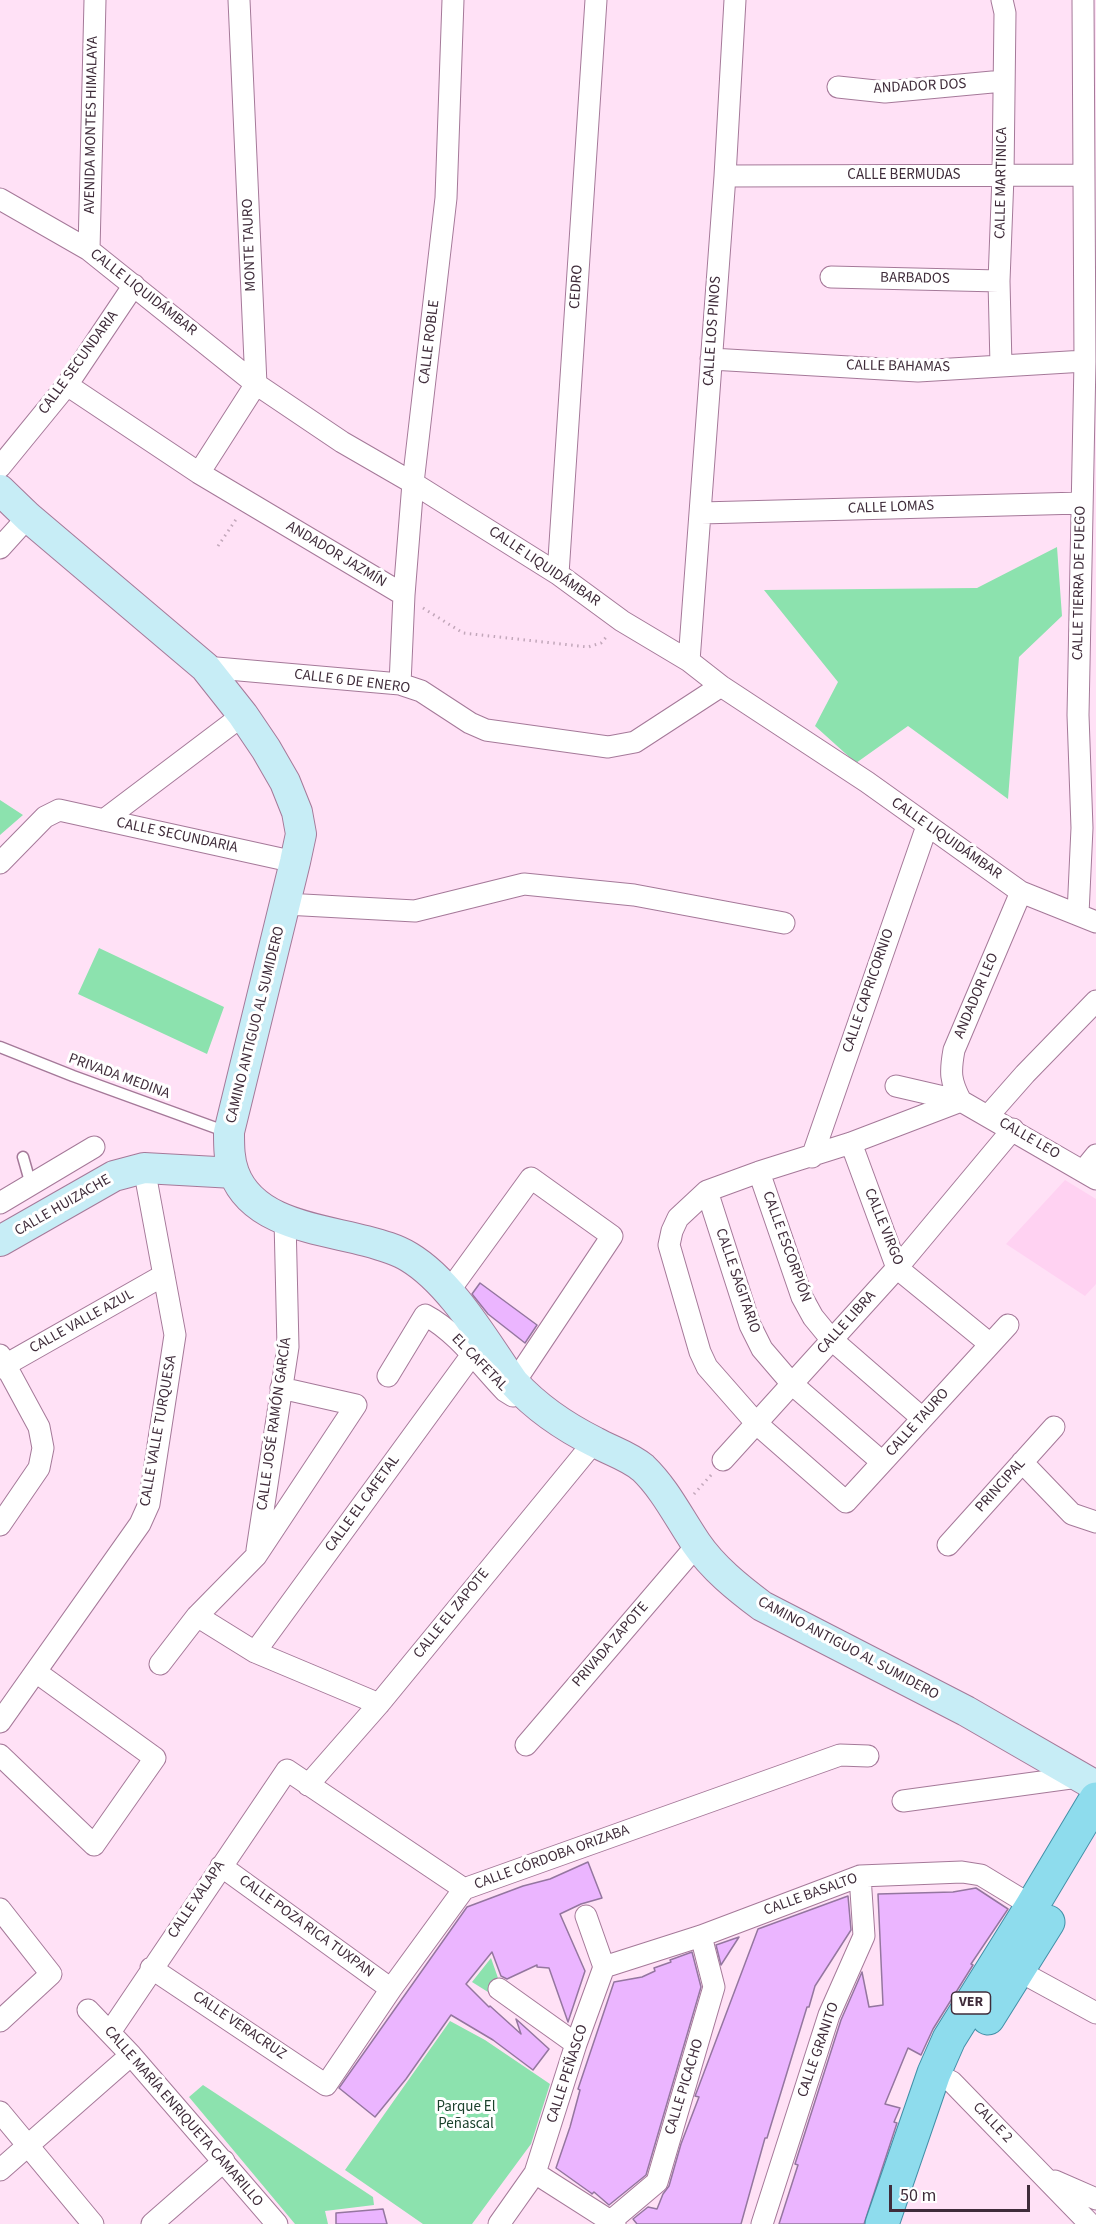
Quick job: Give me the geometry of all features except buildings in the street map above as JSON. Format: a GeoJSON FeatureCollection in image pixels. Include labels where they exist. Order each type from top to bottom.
{"type":"FeatureCollection","features":[{"type":"Feature","properties":{"kind":"main road","name":"CAMINO ANTIGUO AL SUMIDERO"},"geometry":{"type":"LineString","coordinates":[[0,490],[28,517],[206,667],[266,749],[285,782],[297,812],[301,834],[229,1132],[229,1153],[234,1173],[245,1193],[264,1210],[285,1220],[390,1248],[409,1257],[429,1271],[449,1291],[514,1383],[536,1405],[594,1442],[631,1459],[643,1468],[677,1513],[697,1545],[732,1583],[762,1606],[966,1711],[1090,1787]]}},
{"type":"Feature","properties":{"kind":"main road","name":"CALLE HUIZACHE"},"geometry":{"type":"LineString","coordinates":[[0,1241],[114,1176],[144,1168],[234,1173]]}},
{"type":"Feature","properties":{"kind":"main road","name":"VER"},"geometry":{"type":"LineString","coordinates":[[882,2224],[943,2077],[968,2049],[1019,1971],[1090,1787]]}},
{"type":"Feature","properties":{"kind":"main road","name":"VER"},"geometry":{"type":"LineString","coordinates":[[903,2224],[943,2077],[949,2039],[1096,1842]]}},
{"type":"Feature","properties":{"kind":"street","name":"AVENIDA MONTES HIMALAYA"},"geometry":{"type":"LineString","coordinates":[[89,250],[95,0]]}},
{"type":"Feature","properties":{"kind":"street","name":"MONTE TAURO"},"geometry":{"type":"LineString","coordinates":[[239,0],[256,384]]}},
{"type":"Feature","properties":{"kind":"street","name":"CALLE ROBLE"},"geometry":{"type":"LineString","coordinates":[[400,684],[413,483],[446,198],[453,0]]}},
{"type":"Feature","properties":{"kind":"street","name":"CEDRO"},"geometry":{"type":"LineString","coordinates":[[558,574],[596,0]]}},
{"type":"Feature","properties":{"kind":"street","name":"CALLE LOS PINOS"},"geometry":{"type":"LineString","coordinates":[[690,661],[725,176],[735,0]]}},
{"type":"Feature","properties":{"kind":"street","name":"CALLE MARTINICA"},"geometry":{"type":"LineString","coordinates":[[1001,366],[999,281],[1005,13],[1002,0]]}},
{"type":"Feature","properties":{"kind":"street","name":"CALLE TIERRA DE FUEGO"},"geometry":{"type":"LineString","coordinates":[[1083,0],[1083,176],[1090,247],[1085,361],[1089,481],[1081,503],[1089,585],[1087,918]]}},
{"type":"Feature","properties":{"kind":"street","name":"ANDADOR DOS"},"geometry":{"type":"LineString","coordinates":[[838,87],[885,92],[1003,81]]}},
{"type":"Feature","properties":{"kind":"street","name":"CALLE BERMUDAS"},"geometry":{"type":"LineString","coordinates":[[725,176],[1083,176]]}},
{"type":"Feature","properties":{"kind":"street","name":"CALLE LIQUIDÁMBAR"},"geometry":{"type":"LineString","coordinates":[[0,199],[89,250],[256,384],[342,442],[413,483],[558,574],[622,621],[690,661],[722,686],[867,782],[1021,892],[1087,918]]}},
{"type":"Feature","properties":{"kind":"street","name":"BARBADOS"},"geometry":{"type":"LineString","coordinates":[[831,277],[999,281]]}},
{"type":"Feature","properties":{"kind":"street","name":"CALLE SECUNDARIA"},"geometry":{"type":"LineString","coordinates":[[0,467],[67,385],[134,285]]}},
{"type":"Feature","properties":{"kind":"street","name":"CALLE BAHAMAS"},"geometry":{"type":"LineString","coordinates":[[711,359],[918,371],[1085,361]]}},
{"type":"Feature","properties":{"kind":"street"},"geometry":{"type":"LineString","coordinates":[[199,473],[256,384]]}},
{"type":"Feature","properties":{"kind":"street","name":"ANDADOR JAZMÍN"},"geometry":{"type":"LineString","coordinates":[[67,385],[199,473],[404,595]]}},
{"type":"Feature","properties":{"kind":"street","name":"CALLE LOMAS"},"geometry":{"type":"LineString","coordinates":[[700,513],[1081,503]]}},
{"type":"Feature","properties":{"kind":"street"},"geometry":{"type":"LineString","coordinates":[[0,548],[28,517]]}},
{"type":"Feature","properties":{"kind":"street","name":"CALLE 6 DE ENERO"},"geometry":{"type":"LineString","coordinates":[[206,667],[400,684],[422,691],[470,723],[486,730],[608,747],[635,742],[722,686]]}},
{"type":"Feature","properties":{"kind":"street"},"geometry":{"type":"LineString","coordinates":[[104,820],[243,715]]}},
{"type":"Feature","properties":{"kind":"street","name":"CALLE SECUNDARIA"},"geometry":{"type":"LineString","coordinates":[[0,863],[45,817],[59,810],[295,862]]}},
{"type":"Feature","properties":{"kind":"street","name":"CALLE CAPRICORNIO"},"geometry":{"type":"LineString","coordinates":[[812,1156],[927,826]]}},
{"type":"Feature","properties":{"kind":"street"},"geometry":{"type":"LineString","coordinates":[[285,904],[415,911],[524,884],[634,895],[784,923]]}},
{"type":"Feature","properties":{"kind":"street","name":"ANDADOR LEO"},"geometry":{"type":"LineString","coordinates":[[961,1101],[953,1086],[951,1071],[954,1050],[1021,892]]}},
{"type":"Feature","properties":{"kind":"street"},"geometry":{"type":"LineString","coordinates":[[988,1116],[1096,1001]]}},
{"type":"Feature","properties":{"kind":"street","name":"CALLE LEO"},"geometry":{"type":"LineString","coordinates":[[896,1086],[961,1101],[1092,1168]]}},
{"type":"Feature","properties":{"kind":"street"},"geometry":{"type":"LineString","coordinates":[[757,1424],[707,1367],[700,1352],[669,1245],[678,1218],[707,1191],[851,1143],[961,1101]]}},
{"type":"Feature","properties":{"kind":"street","name":"CALLE LIBRA"},"geometry":{"type":"LineString","coordinates":[[723,1460],[897,1268],[1012,1129]]}},
{"type":"Feature","properties":{"kind":"street","name":"CALLE VIRGO"},"geometry":{"type":"LineString","coordinates":[[851,1143],[897,1268],[990,1344]]}},
{"type":"Feature","properties":{"kind":"street"},"geometry":{"type":"LineString","coordinates":[[0,1203],[94,1147]]}},
{"type":"Feature","properties":{"kind":"street","name":"CALLE VALLE TURQUESA"},"geometry":{"type":"LineString","coordinates":[[0,1722],[140,1524],[149,1504],[175,1335],[144,1168]]}},
{"type":"Feature","properties":{"kind":"street","name":"CALLE ESCORPIÓN"},"geometry":{"type":"LineString","coordinates":[[759,1172],[802,1297],[813,1317],[831,1339],[922,1418]]}},
{"type":"Feature","properties":{"kind":"street"},"geometry":{"type":"LineString","coordinates":[[449,1291],[531,1178],[612,1236],[514,1383]]}},
{"type":"Feature","properties":{"kind":"street","name":"CALLE SAGITARIO"},"geometry":{"type":"LineString","coordinates":[[707,1191],[750,1325],[762,1349],[792,1384],[882,1462]]}},
{"type":"Feature","properties":{"kind":"street","name":"CALLE JOSÉ RAMÓN GARCÍA"},"geometry":{"type":"LineString","coordinates":[[256,1557],[288,1347],[285,1220]]}},
{"type":"Feature","properties":{"kind":"street","name":"CALLE VALLE AZUL"},"geometry":{"type":"LineString","coordinates":[[2,1363],[164,1275]]}},
{"type":"Feature","properties":{"kind":"street","name":"EL CAFETAL"},"geometry":{"type":"LineString","coordinates":[[388,1376],[425,1315],[438,1322],[454,1336],[505,1391],[536,1405]]}},
{"type":"Feature","properties":{"kind":"street","name":"CALLE TAURO"},"geometry":{"type":"LineString","coordinates":[[757,1424],[846,1502],[1008,1325]]}},
{"type":"Feature","properties":{"kind":"street","name":"CALLE EL CAFETAL"},"geometry":{"type":"LineString","coordinates":[[255,1652],[471,1356]]}},
{"type":"Feature","properties":{"kind":"street"},"geometry":{"type":"LineString","coordinates":[[0,1525],[39,1468],[43,1448],[39,1427],[2,1363]]}},
{"type":"Feature","properties":{"kind":"street"},"geometry":{"type":"LineString","coordinates":[[160,1664],[197,1616],[256,1557],[356,1405],[281,1388]]}},
{"type":"Feature","properties":{"kind":"street","name":"PRINCIPAL"},"geometry":{"type":"LineString","coordinates":[[948,1545],[1054,1427]]}},
{"type":"Feature","properties":{"kind":"street","name":"CALLE EL ZAPOTE"},"geometry":{"type":"LineString","coordinates":[[308,1785],[379,1704],[594,1442]]}},
{"type":"Feature","properties":{"kind":"street"},"geometry":{"type":"LineString","coordinates":[[1022,1462],[1072,1514],[1096,1522]]}},
{"type":"Feature","properties":{"kind":"street","name":"PRIVADA ZAPOTE"},"geometry":{"type":"LineString","coordinates":[[526,1745],[697,1545]]}},
{"type":"Feature","properties":{"kind":"street"},"geometry":{"type":"LineString","coordinates":[[197,1616],[255,1652],[379,1704]]}},
{"type":"Feature","properties":{"kind":"street"},"geometry":{"type":"LineString","coordinates":[[0,1755],[94,1845],[155,1758],[36,1672]]}},
{"type":"Feature","properties":{"kind":"street","name":"CALLE CÓRDOBA ORIZABA"},"geometry":{"type":"LineString","coordinates":[[326,2085],[391,1989],[464,1889],[840,1755],[868,1756]]}},
{"type":"Feature","properties":{"kind":"street","name":"CALLE XALAPA"},"geometry":{"type":"LineString","coordinates":[[110,2032],[286,1770],[308,1785]]}},
{"type":"Feature","properties":{"kind":"street"},"geometry":{"type":"LineString","coordinates":[[308,1785],[464,1889]]}},
{"type":"Feature","properties":{"kind":"street"},"geometry":{"type":"LineString","coordinates":[[903,1801],[1090,1787]]}},
{"type":"Feature","properties":{"kind":"street","name":"CALLE POZA RICA TUXPAN"},"geometry":{"type":"LineString","coordinates":[[221,1866],[391,1989]]}},
{"type":"Feature","properties":{"kind":"street","name":"CALLE BASALTO"},"geometry":{"type":"LineString","coordinates":[[604,1967],[701,1936],[860,1876],[962,1872],[981,1875],[1042,1912]]}},
{"type":"Feature","properties":{"kind":"street","name":"CALLE GRANITO"},"geometry":{"type":"LineString","coordinates":[[762,2224],[829,2015],[864,1936],[860,1876]]}},
{"type":"Feature","properties":{"kind":"street"},"geometry":{"type":"LineString","coordinates":[[0,1909],[51,1974],[0,2021]]}},
{"type":"Feature","properties":{"kind":"street"},"geometry":{"type":"LineString","coordinates":[[586,1916],[604,1967]]}},
{"type":"Feature","properties":{"kind":"street","name":"CALLE PICACHO"},"geometry":{"type":"LineString","coordinates":[[614,2222],[657,2182],[714,1988],[701,1936]]}},
{"type":"Feature","properties":{"kind":"street","name":"CALLE PEÑASCO"},"geometry":{"type":"LineString","coordinates":[[499,2224],[535,2173],[576,2044],[604,1967]]}},
{"type":"Feature","properties":{"kind":"street","name":"CALLE VERACRUZ"},"geometry":{"type":"LineString","coordinates":[[151,1968],[326,2085]]}},
{"type":"Feature","properties":{"kind":"street"},"geometry":{"type":"LineString","coordinates":[[1019,1971],[1096,2013]]}},
{"type":"Feature","properties":{"kind":"street"},"geometry":{"type":"LineString","coordinates":[[499,1989],[576,2044]]}},
{"type":"Feature","properties":{"kind":"street","name":"CALLE MARÍA ENRIQUETA CAMARILLO"},"geometry":{"type":"LineString","coordinates":[[88,2010],[131,2055],[277,2224]]}},
{"type":"Feature","properties":{"kind":"street"},"geometry":{"type":"LineString","coordinates":[[0,2170],[131,2055]]}},
{"type":"Feature","properties":{"kind":"street","name":"CALLE 2"},"geometry":{"type":"LineString","coordinates":[[943,2077],[1090,2224]]}},
{"type":"Feature","properties":{"kind":"street"},"geometry":{"type":"LineString","coordinates":[[0,2112],[93,2224]]}},
{"type":"Feature","properties":{"kind":"street"},"geometry":{"type":"LineString","coordinates":[[152,2224],[224,2161]]}},
{"type":"Feature","properties":{"kind":"street"},"geometry":{"type":"LineString","coordinates":[[535,2173],[614,2222]]}},
{"type":"Feature","properties":{"kind":"street","name":"CALLE 2"},"geometry":{"type":"LineString","coordinates":[[1046,2178],[1096,2199]]}},
{"type":"Feature","properties":{"kind":"lane","name":"PRIVADA MEDINA"},"geometry":{"type":"LineString","coordinates":[[0,1047],[229,1132]]}},
{"type":"Feature","properties":{"kind":"lane"},"geometry":{"type":"LineString","coordinates":[[22,1157],[31,1185]]}},
{"type":"Feature","properties":{"kind":"path"},"geometry":{"type":"LineString","coordinates":[[218,546],[248,502]]}},
{"type":"Feature","properties":{"kind":"path","name":"ANDADOR JAZMÍN"},"geometry":{"type":"LineString","coordinates":[[404,595],[463,633],[588,647],[601,643],[622,621]]}},
{"type":"Feature","properties":{"kind":"path"},"geometry":{"type":"LineString","coordinates":[[677,1513],[723,1460]]}},
{"type":"Feature","properties":{"kind":"shaded area"},"geometry":{"type":"Polygon","coordinates":[[[1065,1180],[1096,1199],[1096,1284],[1085,1296],[1006,1244],[1065,1180]]]}},
{"type":"Feature","properties":{"kind":"green space"},"geometry":{"type":"Polygon","coordinates":[[[1057,547],[1062,616],[1019,657],[1008,799],[908,726],[856,763],[815,726],[838,682],[764,590],[977,588],[1057,547]]]}},
{"type":"Feature","properties":{"kind":"green space"},"geometry":{"type":"Polygon","coordinates":[[[0,800],[23,815],[0,835],[0,800]]]}},
{"type":"Feature","properties":{"kind":"green space"},"geometry":{"type":"Polygon","coordinates":[[[99,948],[224,1007],[207,1054],[78,994],[99,948]]]}},
{"type":"Feature","properties":{"kind":"green space"},"geometry":{"type":"Polygon","coordinates":[[[491,1958],[498,1978],[488,1992],[472,1982],[491,1958]]]}},
{"type":"Feature","properties":{"kind":"green space","name":"Parque El Peñascal"},"geometry":{"type":"Polygon","coordinates":[[[450,2021],[485,2040],[550,2084],[531,2144],[472,2224],[423,2224],[345,2170],[450,2021]]]}},
{"type":"Feature","properties":{"kind":"green space"},"geometry":{"type":"Polygon","coordinates":[[[203,2085],[373,2197],[374,2205],[325,2211],[328,2224],[295,2224],[189,2097],[203,2085]]]}}]}
